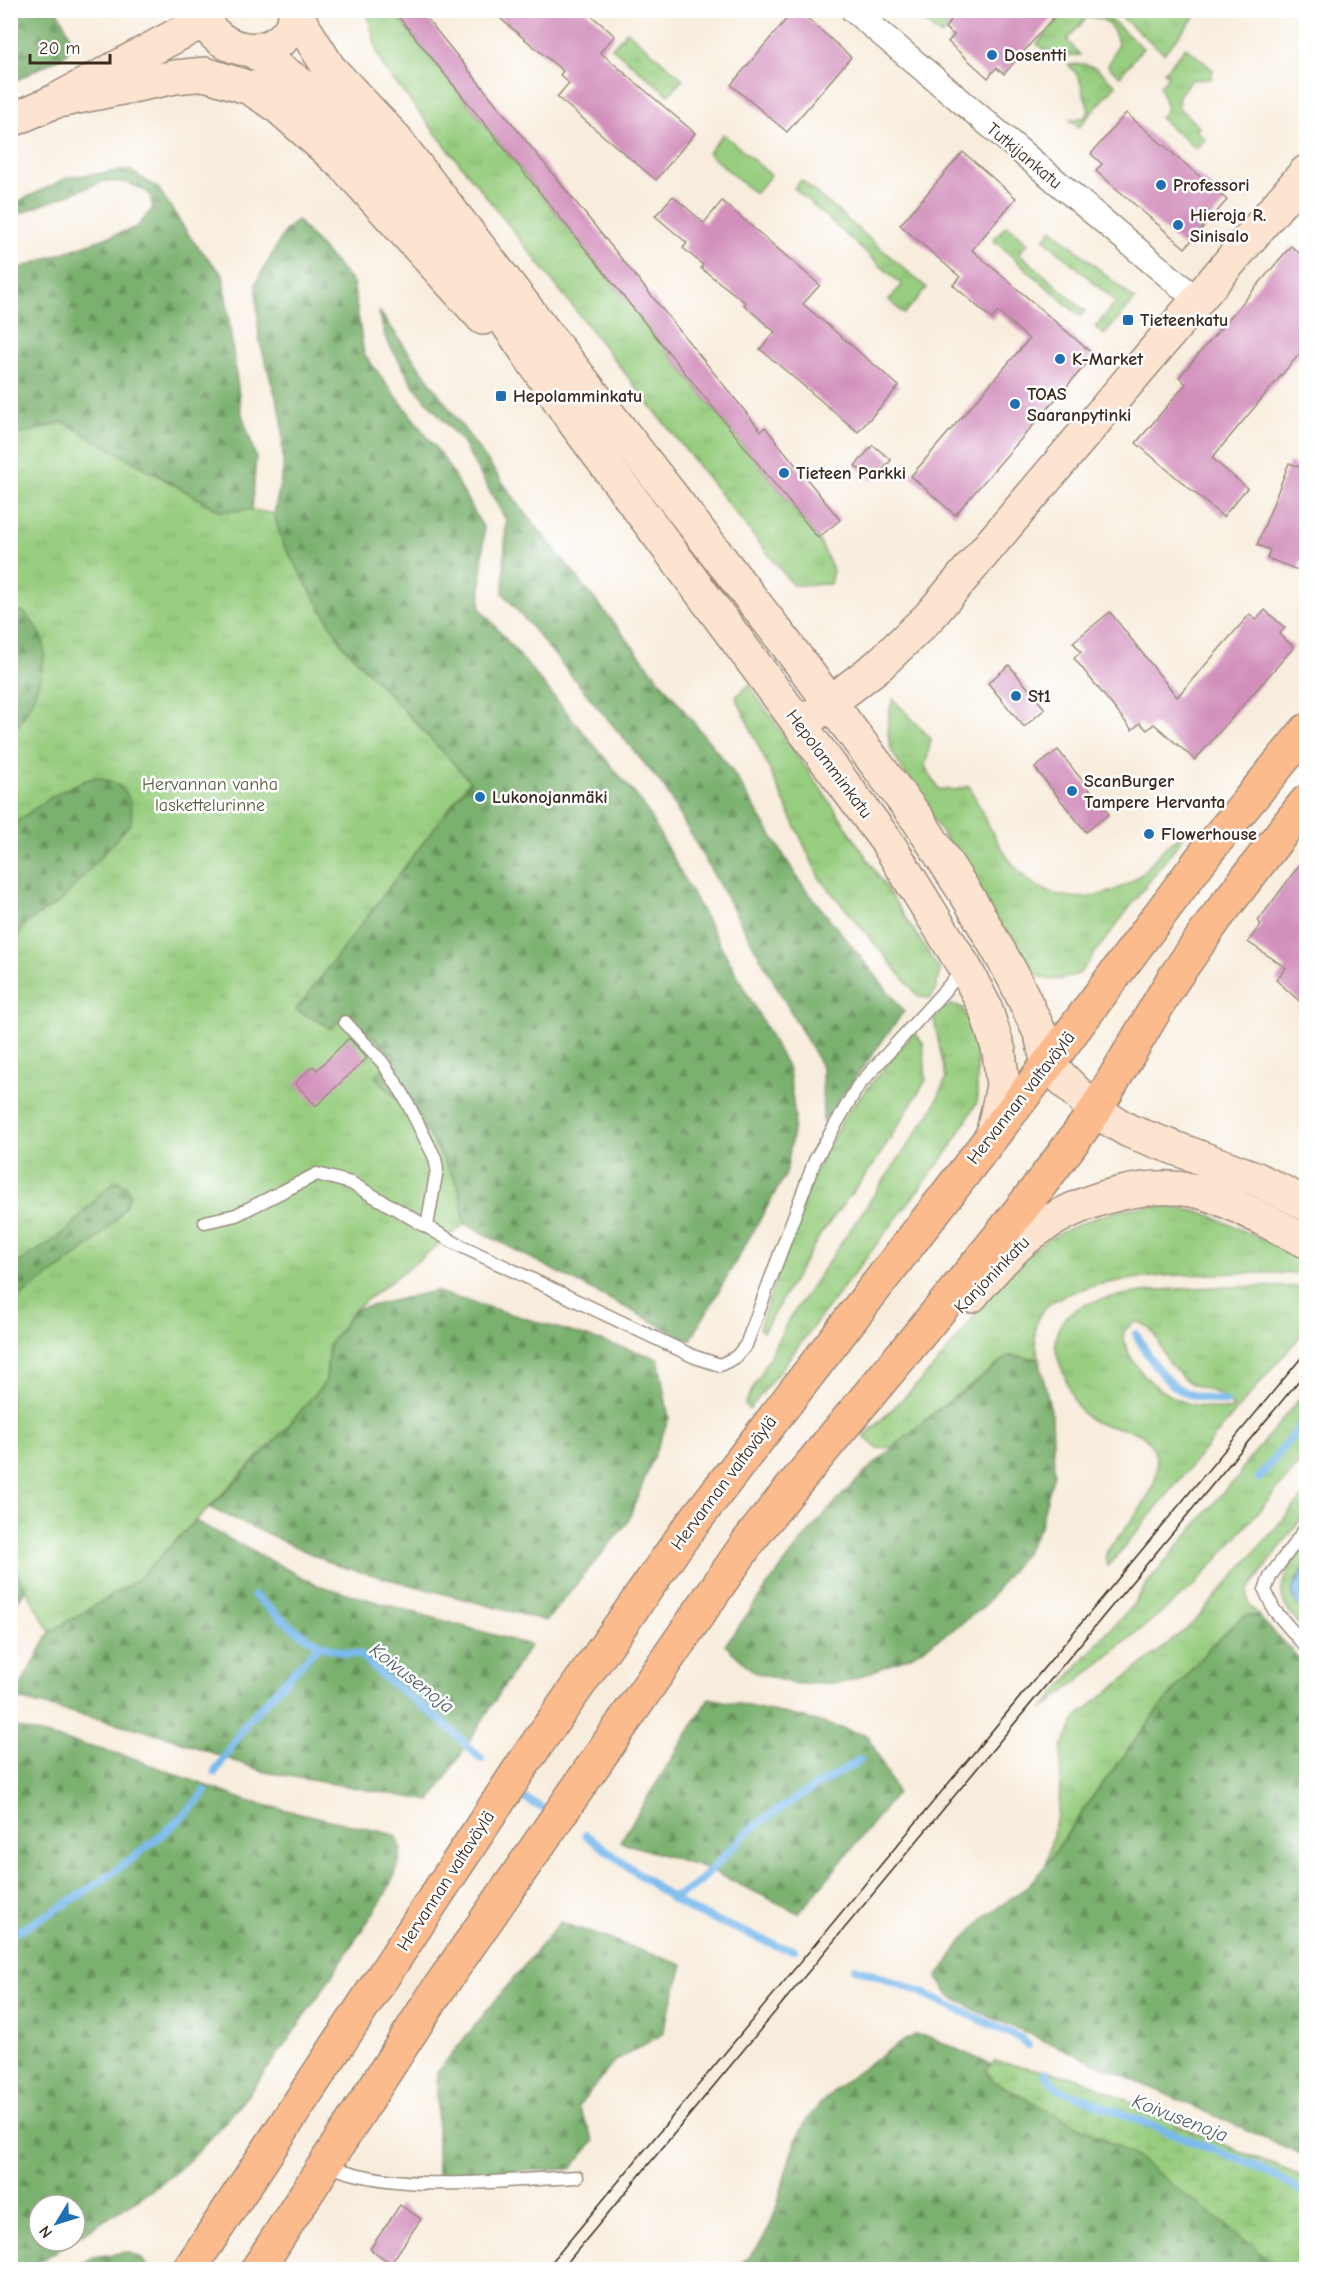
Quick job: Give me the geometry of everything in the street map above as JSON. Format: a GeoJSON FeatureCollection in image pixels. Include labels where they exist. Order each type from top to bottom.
{"type":"FeatureCollection","features":[{"type":"Feature","properties":{"kind":"main road"},"geometry":{"type":"LineString","coordinates":[[10,121],[53,102],[201,16],[211,34],[223,44],[252,50],[267,47],[280,40],[290,29],[297,13]]}},
{"type":"Feature","properties":{"kind":"main road","name":"Hepolamminkatu"},"geometry":{"type":"LineString","coordinates":[[297,13],[329,68],[392,135],[831,702],[919,821],[971,902],[1013,976],[1041,1035],[1048,1064]]}},
{"type":"Feature","properties":{"kind":"main road","name":"Hepolamminkatu"},"geometry":{"type":"LineString","coordinates":[[252,50],[303,86],[388,170],[472,271],[572,419],[888,842],[965,968],[985,1007],[999,1051],[1003,1086],[993,1132]]}},
{"type":"Feature","properties":{"kind":"main road"},"geometry":{"type":"LineString","coordinates":[[53,102],[175,77],[205,74],[250,88],[275,104],[344,165],[572,419]]}},
{"type":"Feature","properties":{"kind":"main road"},"geometry":{"type":"LineString","coordinates":[[801,725],[879,665],[929,617],[1306,172]]}},
{"type":"Feature","properties":{"kind":"main road","name":"Hervannan valtaväylä"},"geometry":{"type":"LineString","coordinates":[[189,2270],[525,1761],[686,1532],[993,1132],[1048,1064],[1208,850],[1306,731]]}},
{"type":"Feature","properties":{"kind":"main road"},"geometry":{"type":"LineString","coordinates":[[257,2270],[327,2165],[435,1994],[751,1538],[809,1466],[893,1369],[1055,1166],[1095,1111],[1172,981],[1306,802]]}},
{"type":"Feature","properties":{"kind":"main road"},"geometry":{"type":"LineString","coordinates":[[1048,1064],[1095,1111],[1129,1131],[1255,1178],[1306,1204]]}},
{"type":"Feature","properties":{"kind":"main road","name":"Kanjoninkatu"},"geometry":{"type":"LineString","coordinates":[[893,1369],[938,1331],[998,1264],[1032,1234],[1067,1214],[1105,1198],[1145,1188],[1174,1187],[1215,1196],[1306,1241]]}},
{"type":"Feature","properties":{"kind":"street","name":"Tutkijankatu"},"geometry":{"type":"LineString","coordinates":[[853,10],[1197,300]]}},
{"type":"Feature","properties":{"kind":"lane"},"geometry":{"type":"LineString","coordinates":[[205,1222],[236,1215],[317,1174],[351,1182],[464,1247],[695,1357],[720,1365],[736,1357],[746,1345],[815,1160],[858,1086],[965,968]]}},
{"type":"Feature","properties":{"kind":"lane"},"geometry":{"type":"LineString","coordinates":[[345,1022],[383,1064],[403,1094],[435,1158],[436,1170],[427,1226]]}},
{"type":"Feature","properties":{"kind":"lane"},"geometry":{"type":"LineString","coordinates":[[1306,1528],[1271,1575],[1265,1590],[1274,1610],[1306,1647]]}},
{"type":"Feature","properties":{"kind":"lane"},"geometry":{"type":"LineString","coordinates":[[327,2165],[353,2176],[383,2180],[434,2182],[577,2177]]}},
{"type":"Feature","properties":{"kind":"green space"},"geometry":{"type":"Polygon","coordinates":[[[11,10],[57,11],[69,34],[70,45],[64,56],[11,83],[11,10]]]}},
{"type":"Feature","properties":{"kind":"green space"},"geometry":{"type":"Polygon","coordinates":[[[367,11],[405,11],[398,17],[818,538],[833,570],[830,584],[793,585],[386,71],[378,55],[367,11]]]}},
{"type":"Feature","properties":{"kind":"green space"},"geometry":{"type":"Polygon","coordinates":[[[926,11],[963,11],[941,36],[920,18],[926,11]]]}},
{"type":"Feature","properties":{"kind":"green space"},"geometry":{"type":"Polygon","coordinates":[[[1066,11],[1101,11],[1143,48],[1120,76],[1108,66],[1118,43],[1116,37],[1108,23],[1098,18],[1086,18],[1067,40],[1080,55],[1054,58],[1037,44],[1066,11]]]}},
{"type":"Feature","properties":{"kind":"green space"},"geometry":{"type":"Polygon","coordinates":[[[1114,11],[1200,11],[1164,53],[1114,11]]]}},
{"type":"Feature","properties":{"kind":"green space"},"geometry":{"type":"Polygon","coordinates":[[[627,31],[683,79],[669,95],[612,48],[627,31]]]}},
{"type":"Feature","properties":{"kind":"green space"},"geometry":{"type":"Polygon","coordinates":[[[1186,47],[1213,70],[1211,79],[1191,80],[1179,95],[1178,107],[1199,127],[1196,131],[1205,139],[1196,149],[1160,118],[1167,109],[1160,86],[1167,78],[1167,73],[1164,72],[1186,47]]]}},
{"type":"Feature","properties":{"kind":"green space"},"geometry":{"type":"Polygon","coordinates":[[[1084,64],[1096,68],[1116,85],[1079,127],[1070,120],[1085,117],[1089,111],[1079,77],[1069,65],[1084,64]]]}},
{"type":"Feature","properties":{"kind":"green space"},"geometry":{"type":"Polygon","coordinates":[[[723,134],[771,175],[755,194],[708,153],[723,134]]]}},
{"type":"Feature","properties":{"kind":"green space"},"geometry":{"type":"Polygon","coordinates":[[[129,170],[158,188],[192,240],[223,275],[241,411],[256,457],[252,510],[220,511],[64,422],[11,437],[11,271],[137,227],[153,208],[149,193],[129,183],[104,181],[11,217],[11,205],[69,177],[129,170]]]}},
{"type":"Feature","properties":{"kind":"green space"},"geometry":{"type":"Polygon","coordinates":[[[801,180],[927,288],[904,314],[889,300],[902,285],[794,188],[801,180]]]}},
{"type":"Feature","properties":{"kind":"green space"},"geometry":{"type":"Polygon","coordinates":[[[297,220],[353,283],[364,354],[444,459],[484,529],[480,608],[643,804],[789,1070],[795,1118],[786,1174],[690,1341],[465,1224],[459,1187],[427,1131],[375,1076],[396,1057],[347,1014],[331,1028],[296,1010],[470,781],[342,644],[283,544],[274,514],[283,470],[282,418],[259,339],[256,283],[285,231],[297,220]]]}},
{"type":"Feature","properties":{"kind":"green space"},"geometry":{"type":"Polygon","coordinates":[[[1007,225],[1028,243],[1019,253],[1085,311],[1080,316],[993,240],[1007,225]]]}},
{"type":"Feature","properties":{"kind":"green space"},"geometry":{"type":"Polygon","coordinates":[[[1052,229],[1135,300],[1104,335],[1095,327],[1116,302],[1044,239],[1052,229]]]}},
{"type":"Feature","properties":{"kind":"green space"},"geometry":{"type":"Polygon","coordinates":[[[379,311],[519,505],[731,769],[800,882],[904,1011],[823,1122],[822,1067],[664,787],[503,593],[506,520],[462,442],[414,386],[385,337],[379,311]]]}},
{"type":"Feature","properties":{"kind":"green space","name":"Hervannan vanha laskettelurinne"},"geometry":{"type":"Polygon","coordinates":[[[64,422],[220,511],[252,510],[274,514],[283,544],[342,644],[470,781],[297,1010],[346,1013],[396,1058],[427,1131],[459,1187],[465,1224],[354,1310],[329,1345],[326,1381],[282,1433],[136,1581],[50,1632],[10,1562],[10,437],[64,422]]]}},
{"type":"Feature","properties":{"kind":"green space"},"geometry":{"type":"Polygon","coordinates":[[[10,610],[24,612],[41,635],[44,646],[42,673],[32,701],[11,734],[10,610]]]}},
{"type":"Feature","properties":{"kind":"green space"},"geometry":{"type":"Polygon","coordinates":[[[749,685],[842,820],[940,971],[936,989],[931,998],[919,997],[819,877],[736,697],[749,685]]]}},
{"type":"Feature","properties":{"kind":"green space"},"geometry":{"type":"Polygon","coordinates":[[[893,699],[931,739],[925,767],[939,789],[955,790],[969,786],[994,835],[1012,863],[1024,877],[1038,887],[1069,897],[1086,897],[1119,888],[1135,879],[1163,849],[1186,833],[1080,973],[1064,979],[1050,980],[1038,976],[1024,966],[892,752],[888,725],[893,699]]]}},
{"type":"Feature","properties":{"kind":"green space"},"geometry":{"type":"Polygon","coordinates":[[[96,777],[113,783],[125,791],[131,804],[131,823],[60,902],[27,922],[11,946],[11,826],[62,791],[96,777]]]}},
{"type":"Feature","properties":{"kind":"green space"},"geometry":{"type":"Polygon","coordinates":[[[951,1005],[963,1008],[977,1043],[977,1102],[949,1150],[749,1410],[745,1404],[788,1321],[934,1107],[946,1078],[934,1020],[940,1010],[951,1005]]]}},
{"type":"Feature","properties":{"kind":"green space"},"geometry":{"type":"Polygon","coordinates":[[[914,1032],[923,1043],[926,1080],[876,1161],[820,1235],[763,1332],[759,1328],[812,1177],[846,1114],[914,1032]]]}},
{"type":"Feature","properties":{"kind":"green space"},"geometry":{"type":"Polygon","coordinates":[[[117,1181],[127,1186],[130,1196],[109,1227],[94,1242],[11,1304],[11,1268],[66,1231],[103,1192],[117,1181]]]}},
{"type":"Feature","properties":{"kind":"green space"},"geometry":{"type":"Polygon","coordinates":[[[1167,1205],[1207,1214],[1306,1260],[1306,1273],[1167,1276],[1091,1287],[1061,1297],[1042,1311],[1036,1322],[1035,1340],[1039,1359],[1009,1356],[937,1410],[896,1446],[878,1449],[864,1437],[940,1360],[1021,1259],[1058,1234],[1079,1224],[1123,1210],[1167,1205]]]}},
{"type":"Feature","properties":{"kind":"green space"},"geometry":{"type":"Polygon","coordinates":[[[1306,1287],[1306,1330],[1108,1566],[1105,1559],[1107,1551],[1149,1495],[1157,1470],[1156,1457],[1152,1445],[1145,1437],[1126,1429],[1094,1422],[1080,1411],[1073,1399],[1058,1357],[1057,1331],[1064,1319],[1088,1304],[1147,1292],[1183,1288],[1306,1287]],[[1134,1322],[1124,1331],[1125,1341],[1134,1362],[1151,1381],[1170,1396],[1185,1402],[1216,1409],[1233,1408],[1224,1397],[1188,1382],[1182,1377],[1168,1361],[1151,1330],[1141,1323],[1134,1322]]]}},
{"type":"Feature","properties":{"kind":"green space"},"geometry":{"type":"Polygon","coordinates":[[[434,1291],[658,1358],[669,1418],[627,1523],[546,1621],[336,1565],[210,1508],[282,1433],[326,1381],[329,1345],[354,1310],[434,1291]]]}},
{"type":"Feature","properties":{"kind":"green space"},"geometry":{"type":"Polygon","coordinates":[[[1009,1356],[1039,1359],[1052,1415],[1054,1473],[1040,1526],[1028,1548],[984,1606],[951,1631],[911,1656],[843,1683],[794,1684],[754,1672],[725,1645],[799,1545],[832,1506],[879,1460],[1009,1356]]]}},
{"type":"Feature","properties":{"kind":"green space"},"geometry":{"type":"Polygon","coordinates":[[[1306,1391],[1306,1456],[1194,1586],[1043,1709],[1085,1657],[1133,1605],[1149,1581],[1229,1485],[1238,1479],[1242,1468],[1306,1391]]]}},
{"type":"Feature","properties":{"kind":"green space"},"geometry":{"type":"Polygon","coordinates":[[[1306,1493],[1306,1512],[1247,1592],[1249,1604],[1261,1619],[1256,1616],[1241,1618],[1211,1646],[1093,1796],[1046,1865],[1059,1807],[1062,1747],[1077,1717],[1193,1623],[1306,1493]]]}},
{"type":"Feature","properties":{"kind":"green space"},"geometry":{"type":"Polygon","coordinates":[[[195,1521],[317,1585],[530,1645],[431,1801],[265,1772],[163,1735],[14,1698],[50,1632],[136,1581],[195,1521]]]}},
{"type":"Feature","properties":{"kind":"green space"},"geometry":{"type":"Polygon","coordinates":[[[1306,1543],[1306,1566],[1294,1583],[1293,1597],[1306,1614],[1306,1632],[1287,1608],[1282,1589],[1289,1569],[1306,1543]]]}},
{"type":"Feature","properties":{"kind":"green space"},"geometry":{"type":"Polygon","coordinates":[[[11,1562],[26,1589],[10,1610],[11,1562]]]}},
{"type":"Feature","properties":{"kind":"green space"},"geometry":{"type":"Polygon","coordinates":[[[1249,1615],[1261,1619],[1306,1666],[1306,2156],[977,2011],[948,1994],[937,1978],[961,1942],[987,1915],[1027,1887],[1046,1865],[1093,1796],[1164,1703],[1211,1646],[1241,1618],[1249,1615]]]}},
{"type":"Feature","properties":{"kind":"green space"},"geometry":{"type":"Polygon","coordinates":[[[709,1698],[806,1718],[868,1736],[897,1793],[799,1913],[701,1866],[620,1842],[709,1698]]]}},
{"type":"Feature","properties":{"kind":"green space"},"geometry":{"type":"Polygon","coordinates":[[[10,1726],[130,1757],[247,1801],[395,1835],[401,1850],[400,1859],[382,1900],[290,2038],[240,2105],[213,2136],[185,2164],[160,2184],[87,2231],[87,2193],[27,2193],[27,2253],[53,2253],[29,2269],[10,2269],[10,1726]]]}},
{"type":"Feature","properties":{"kind":"green space"},"geometry":{"type":"Polygon","coordinates":[[[560,1922],[683,1965],[662,2034],[614,2062],[578,2107],[594,2141],[571,2169],[437,2175],[437,2072],[560,1922]]]}},
{"type":"Feature","properties":{"kind":"green space"},"geometry":{"type":"Polygon","coordinates":[[[915,2035],[927,2036],[990,2064],[986,2070],[993,2081],[1135,2156],[1287,2269],[730,2270],[749,2256],[763,2239],[772,2220],[798,2135],[810,2116],[844,2082],[915,2035]]]}},
{"type":"Feature","properties":{"kind":"green space"},"geometry":{"type":"Polygon","coordinates":[[[995,2061],[1082,2079],[1193,2132],[1306,2178],[1306,2269],[1287,2269],[1271,2260],[1135,2156],[993,2081],[986,2070],[995,2061]]]}},
{"type":"Feature","properties":{"kind":"green space"},"geometry":{"type":"Polygon","coordinates":[[[127,2252],[141,2258],[150,2269],[69,2269],[93,2257],[127,2252]]]}},
{"type":"Feature","properties":{"kind":"water"},"geometry":{"type":"Polygon","coordinates":[[[1306,1566],[1306,1614],[1296,1603],[1292,1590],[1306,1566]]]}},
{"type":"Feature","properties":{"kind":"building"},"geometry":{"type":"Polygon","coordinates":[[[393,10],[420,10],[761,431],[765,427],[840,520],[818,538],[393,10]]]}},
{"type":"Feature","properties":{"kind":"building"},"geometry":{"type":"Polygon","coordinates":[[[490,10],[585,10],[615,36],[600,52],[695,133],[656,180],[557,97],[569,83],[560,75],[563,71],[490,10]]]}},
{"type":"Feature","properties":{"kind":"building"},"geometry":{"type":"Polygon","coordinates":[[[794,10],[798,10],[851,57],[787,132],[731,85],[794,10]]]}},
{"type":"Feature","properties":{"kind":"building","name":"Dosentti"},"geometry":{"type":"Polygon","coordinates":[[[959,10],[1060,10],[1004,74],[996,68],[988,78],[948,42],[954,35],[945,28],[959,10]]]}},
{"type":"Feature","properties":{"kind":"building","name":"Professori"},"geometry":{"type":"Polygon","coordinates":[[[1126,113],[1227,200],[1185,248],[1096,171],[1102,164],[1091,154],[1126,113]]]}},
{"type":"Feature","properties":{"kind":"building"},"geometry":{"type":"Polygon","coordinates":[[[963,152],[1016,198],[972,250],[1094,355],[955,515],[911,476],[1029,339],[998,312],[992,319],[953,285],[960,277],[900,225],[963,152]]]}},
{"type":"Feature","properties":{"kind":"building"},"geometry":{"type":"Polygon","coordinates":[[[673,196],[704,223],[722,201],[820,285],[803,304],[899,386],[858,432],[760,349],[775,332],[744,305],[746,303],[701,268],[703,265],[683,248],[687,243],[655,216],[673,196]]]}},
{"type":"Feature","properties":{"kind":"building"},"geometry":{"type":"Polygon","coordinates":[[[1291,246],[1306,259],[1306,346],[1212,458],[1247,488],[1223,517],[1136,443],[1186,384],[1179,377],[1291,246]]]}},
{"type":"Feature","properties":{"kind":"building"},"geometry":{"type":"Polygon","coordinates":[[[873,445],[891,460],[873,481],[855,466],[873,445]]]}},
{"type":"Feature","properties":{"kind":"building"},"geometry":{"type":"Polygon","coordinates":[[[1289,463],[1306,469],[1306,547],[1298,570],[1267,558],[1270,550],[1257,545],[1289,463]]]}},
{"type":"Feature","properties":{"kind":"building"},"geometry":{"type":"Polygon","coordinates":[[[1265,610],[1285,628],[1279,634],[1294,647],[1195,760],[1154,724],[1147,730],[1140,723],[1132,730],[1074,658],[1081,652],[1073,642],[1110,612],[1177,697],[1250,614],[1256,620],[1265,610]]]}},
{"type":"Feature","properties":{"kind":"building","name":"St1"},"geometry":{"type":"Polygon","coordinates":[[[1009,665],[1045,709],[1024,727],[988,683],[1009,665]]]}},
{"type":"Feature","properties":{"kind":"building","name":"ScanBurger Tampere Hervanta"},"geometry":{"type":"Polygon","coordinates":[[[1058,750],[1109,814],[1086,832],[1035,768],[1058,750]]]}},
{"type":"Feature","properties":{"kind":"building"},"geometry":{"type":"Polygon","coordinates":[[[1306,856],[1306,1007],[1276,980],[1286,968],[1248,942],[1261,924],[1258,921],[1306,856]]]}},
{"type":"Feature","properties":{"kind":"building"},"geometry":{"type":"Polygon","coordinates":[[[349,1038],[367,1058],[316,1106],[295,1083],[313,1066],[317,1070],[349,1038]]]}},
{"type":"Feature","properties":{"kind":"building"},"geometry":{"type":"Polygon","coordinates":[[[400,2205],[421,2219],[391,2263],[370,2249],[400,2205]]]}},
{"type":"Feature","properties":{"kind":"waterway"},"geometry":{"type":"LineString","coordinates":[[1136,1334],[1156,1366],[1176,1387],[1194,1396],[1226,1402]]}},
{"type":"Feature","properties":{"kind":"waterway"},"geometry":{"type":"LineString","coordinates":[[1259,1478],[1306,1419]]}},
{"type":"Feature","properties":{"kind":"waterway","name":"Koivusenoja"},"geometry":{"type":"LineString","coordinates":[[255,1596],[303,1635],[330,1648],[360,1654],[381,1675],[443,1722],[481,1759]]}},
{"type":"Feature","properties":{"kind":"waterway"},"geometry":{"type":"LineString","coordinates":[[215,1772],[246,1723],[320,1644]]}},
{"type":"Feature","properties":{"kind":"waterway"},"geometry":{"type":"LineString","coordinates":[[671,1898],[683,1893],[705,1877],[754,1827],[793,1800],[860,1760]]}},
{"type":"Feature","properties":{"kind":"waterway"},"geometry":{"type":"LineString","coordinates":[[10,1935],[65,1905],[116,1871],[172,1826],[205,1791]]}},
{"type":"Feature","properties":{"kind":"waterway","name":"Koivusenoja"},"geometry":{"type":"LineString","coordinates":[[526,1799],[542,1808]]}},
{"type":"Feature","properties":{"kind":"waterway","name":"Koivusenoja"},"geometry":{"type":"LineString","coordinates":[[586,1835],[671,1898],[693,1911],[778,1946],[794,1950]]}},
{"type":"Feature","properties":{"kind":"waterway","name":"Koivusenoja"},"geometry":{"type":"LineString","coordinates":[[855,1968],[921,1992],[1020,2038],[1028,2045]]}},
{"type":"Feature","properties":{"kind":"waterway","name":"Koivusenoja"},"geometry":{"type":"LineString","coordinates":[[1044,2073],[1059,2089],[1261,2168],[1306,2194]]}},
{"type":"Feature","properties":{"kind":"tram line"},"geometry":{"type":"LineString","coordinates":[[545,2270],[1306,1352]]}},
{"type":"Feature","properties":{"kind":"tram line"},"geometry":{"type":"LineString","coordinates":[[561,2270],[1306,1372]]}},
{"type":"Feature","properties":{"kind":"place","name":"Dosentti"},"geometry":{"type":"Point","coordinates":[992,55]}},
{"type":"Feature","properties":{"kind":"place","name":"Professori"},"geometry":{"type":"Point","coordinates":[1161,185]}},
{"type":"Feature","properties":{"kind":"place","name":"Hieroja R. Sinisalo"},"geometry":{"type":"Point","coordinates":[1178,225]}},
{"type":"Feature","properties":{"kind":"place","name":"Tieteenkatu"},"geometry":{"type":"Point","coordinates":[1128,320]}},
{"type":"Feature","properties":{"kind":"place","name":"K-Market"},"geometry":{"type":"Point","coordinates":[1060,359]}},
{"type":"Feature","properties":{"kind":"place","name":"Hepolamminkatu"},"geometry":{"type":"Point","coordinates":[501,396]}},
{"type":"Feature","properties":{"kind":"place","name":"TOAS Saaranpytinki"},"geometry":{"type":"Point","coordinates":[1015,404]}},
{"type":"Feature","properties":{"kind":"place","name":"Tieteen Parkki"},"geometry":{"type":"Point","coordinates":[784,473]}},
{"type":"Feature","properties":{"kind":"place","name":"St1"},"geometry":{"type":"Point","coordinates":[1016,696]}},
{"type":"Feature","properties":{"kind":"place","name":"ScanBurger Tampere Hervanta"},"geometry":{"type":"Point","coordinates":[1072,791]}},
{"type":"Feature","properties":{"kind":"place","name":"Lukonojanmäki"},"geometry":{"type":"Point","coordinates":[480,797]}},
{"type":"Feature","properties":{"kind":"place","name":"Flowerhouse"},"geometry":{"type":"Point","coordinates":[1149,834]}}]}
